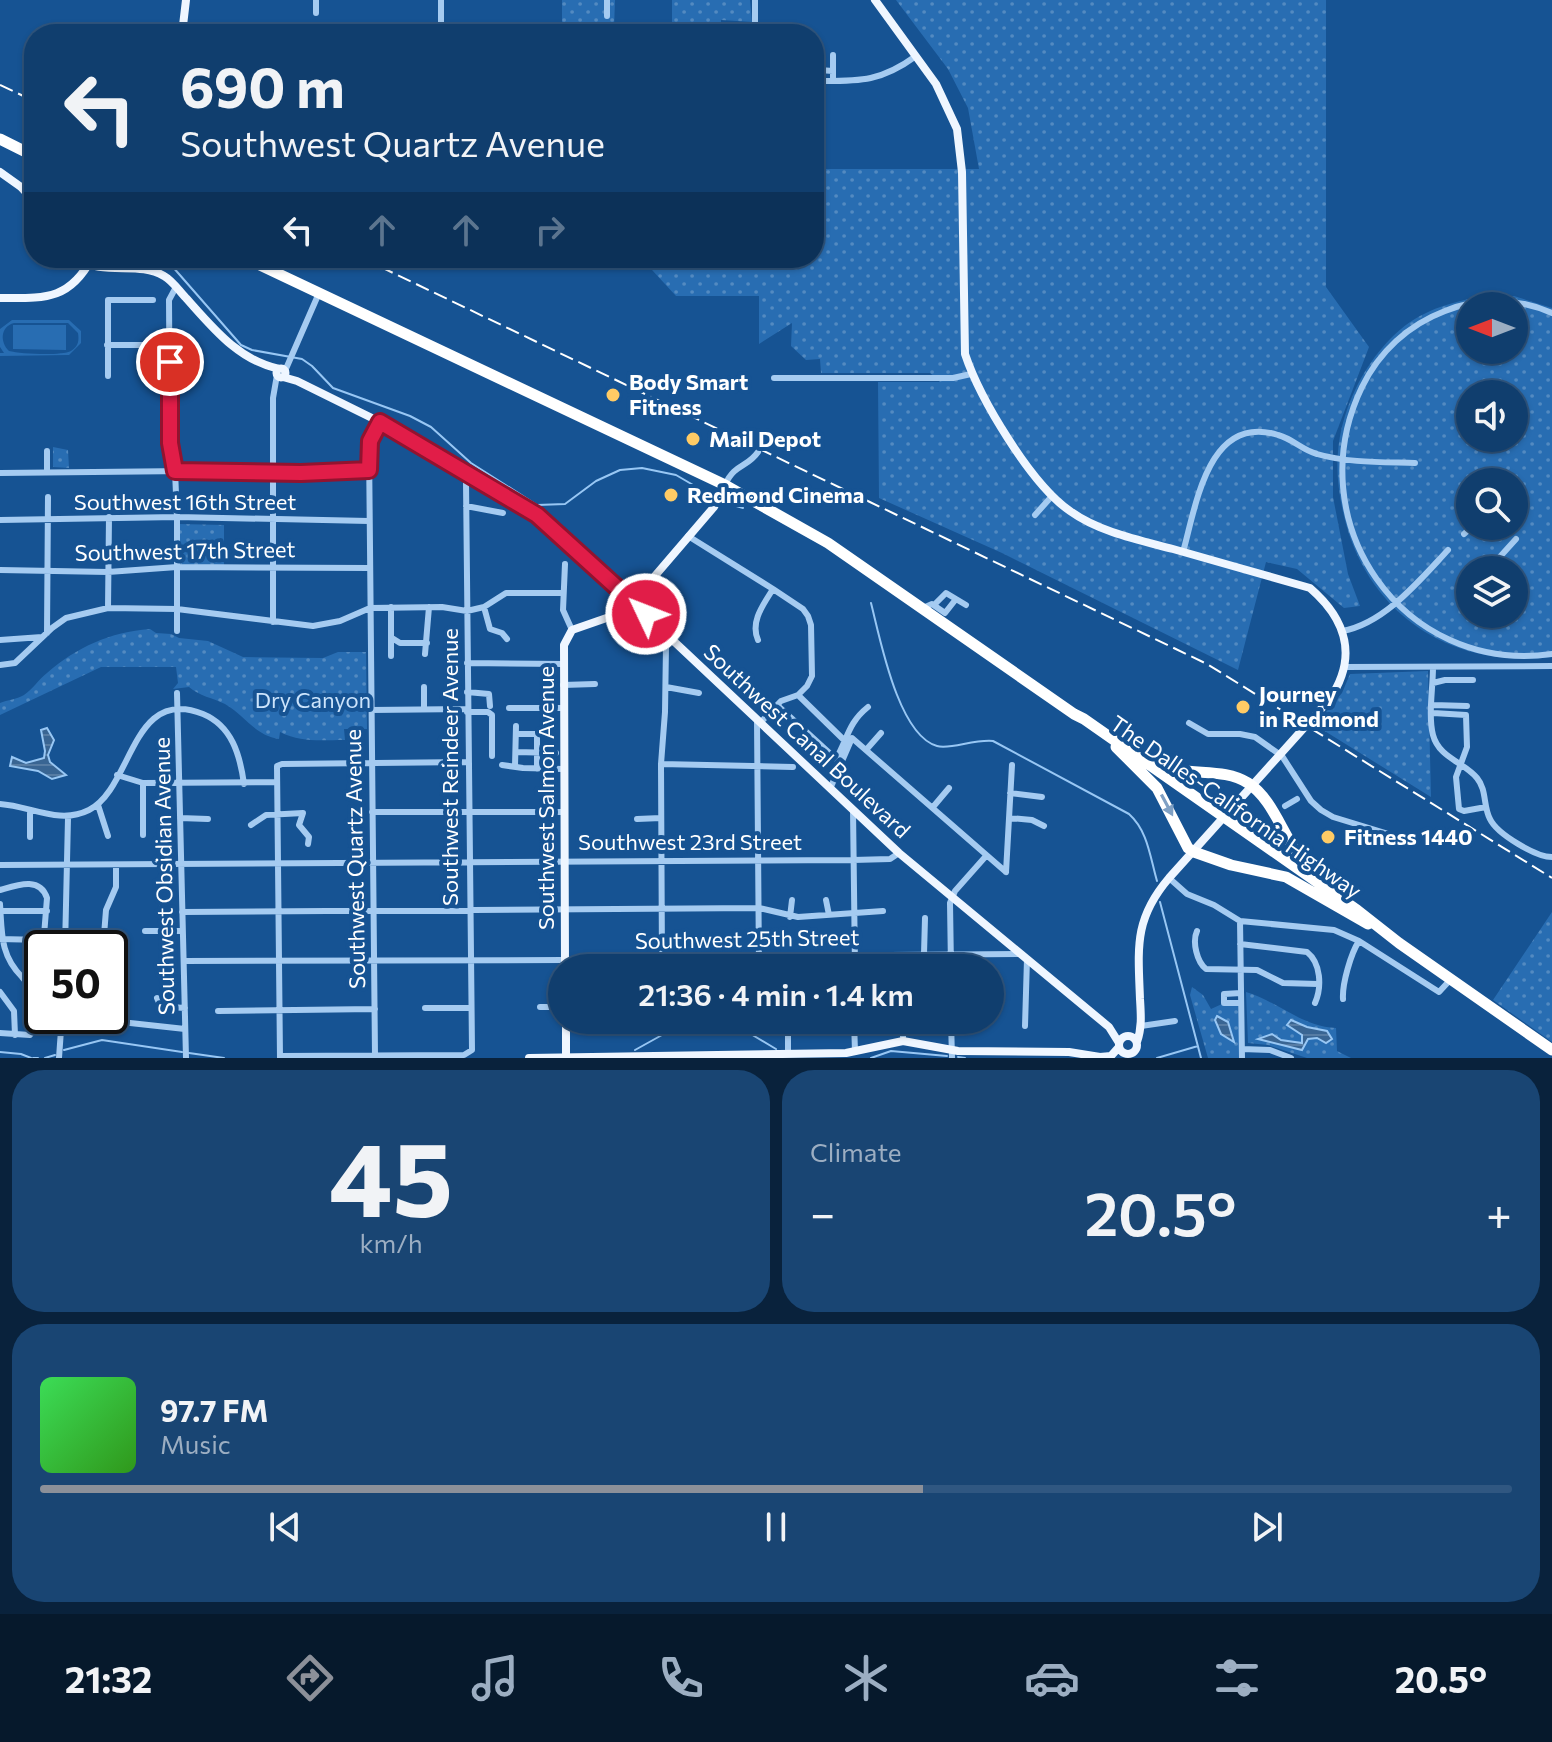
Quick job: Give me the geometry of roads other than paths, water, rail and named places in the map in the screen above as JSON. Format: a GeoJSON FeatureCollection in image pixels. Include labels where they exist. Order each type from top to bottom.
{"type":"FeatureCollection","features":[{"type":"Feature","properties":{"kind":"highway"},"geometry":{"type":"LineString","coordinates":[[0,141],[24,152]]}},
{"type":"Feature","properties":{"kind":"highway"},"geometry":{"type":"LineString","coordinates":[[0,141],[24,156]]}},
{"type":"Feature","properties":{"kind":"highway","name":"The Dalles-California Highway"},"geometry":{"type":"LineString","coordinates":[[266,268],[725,485],[797,524],[1095,726],[1552,1050]]}},
{"type":"Feature","properties":{"kind":"highway","name":"The Dalles-California Highway"},"geometry":{"type":"LineString","coordinates":[[1074,714],[1082,724],[1357,910],[1374,926]]}},
{"type":"Feature","properties":{"kind":"highway"},"geometry":{"type":"LineString","coordinates":[[1095,726],[1171,769],[1229,776],[1248,783],[1272,810],[1306,863],[1357,910]]}},
{"type":"Feature","properties":{"kind":"highway"},"geometry":{"type":"LineString","coordinates":[[1116,747],[1157,788],[1188,848],[1231,865],[1286,877],[1374,926]]}},
{"type":"Feature","properties":{"kind":"main road"},"geometry":{"type":"LineString","coordinates":[[183,24],[186,0]]}},
{"type":"Feature","properties":{"kind":"main road"},"geometry":{"type":"LineString","coordinates":[[875,0],[945,100],[960,143],[965,354],[971,374],[1039,483],[1069,511],[1090,523],[1310,588],[1330,608],[1346,643],[1345,667],[1340,685],[1329,700],[1282,756],[1153,896],[1141,927],[1141,1026],[1128,1047],[1114,1058]]}},
{"type":"Feature","properties":{"kind":"main road"},"geometry":{"type":"LineString","coordinates":[[0,170],[24,187]]}},
{"type":"Feature","properties":{"kind":"main road"},"geometry":{"type":"LineString","coordinates":[[0,170],[24,190]]}},
{"type":"Feature","properties":{"kind":"main road"},"geometry":{"type":"LineString","coordinates":[[0,298],[52,296],[67,289],[85,268]]}},
{"type":"Feature","properties":{"kind":"main road","name":"Southwest Canal Boulevard"},"geometry":{"type":"LineString","coordinates":[[101,268],[151,271],[165,276],[226,342],[380,422],[548,523],[899,853],[1109,1027],[1142,1058]]}},
{"type":"Feature","properties":{"kind":"main road"},"geometry":{"type":"LineString","coordinates":[[572,630],[618,614],[633,601],[714,507],[725,485]]}},
{"type":"Feature","properties":{"kind":"main road","name":"Southwest Salmon Avenue"},"geometry":{"type":"LineString","coordinates":[[565,954],[563,664],[565,640],[572,630]]}},
{"type":"Feature","properties":{"kind":"main road"},"geometry":{"type":"LineString","coordinates":[[566,1034],[566,1057]]}},
{"type":"Feature","properties":{"kind":"main road"},"geometry":{"type":"LineString","coordinates":[[529,1058],[855,1052],[903,1041],[952,1054],[1106,1057],[1128,1047]]}},
{"type":"Feature","properties":{"kind":"street"},"geometry":{"type":"LineString","coordinates":[[316,0],[316,13]]}},
{"type":"Feature","properties":{"kind":"street"},"geometry":{"type":"LineString","coordinates":[[441,0],[441,24]]}},
{"type":"Feature","properties":{"kind":"street"},"geometry":{"type":"LineString","coordinates":[[607,0],[607,16]]}},
{"type":"Feature","properties":{"kind":"street"},"geometry":{"type":"LineString","coordinates":[[755,0],[755,24]]}},
{"type":"Feature","properties":{"kind":"street"},"geometry":{"type":"LineString","coordinates":[[833,55],[833,81]]}},
{"type":"Feature","properties":{"kind":"street"},"geometry":{"type":"LineString","coordinates":[[824,81],[852,81],[885,75],[916,56]]}},
{"type":"Feature","properties":{"kind":"street"},"geometry":{"type":"LineString","coordinates":[[824,70],[833,71]]}},
{"type":"Feature","properties":{"kind":"street"},"geometry":{"type":"LineString","coordinates":[[176,287],[169,300],[170,443],[177,517],[177,631]]}},
{"type":"Feature","properties":{"kind":"street"},"geometry":{"type":"LineString","coordinates":[[273,622],[274,387],[319,293]]}},
{"type":"Feature","properties":{"kind":"street"},"geometry":{"type":"LineString","coordinates":[[108,376],[108,300],[153,300]]}},
{"type":"Feature","properties":{"kind":"street"},"geometry":{"type":"LineString","coordinates":[[1552,313],[1518,302],[1483,302],[1454,307],[1425,318],[1396,341],[1366,378],[1350,417],[1342,458],[1343,495],[1352,534],[1374,576],[1395,603],[1428,629],[1470,648],[1510,656],[1552,654]]}},
{"type":"Feature","properties":{"kind":"street"},"geometry":{"type":"LineString","coordinates":[[107,345],[170,345]]}},
{"type":"Feature","properties":{"kind":"street"},"geometry":{"type":"LineString","coordinates":[[774,378],[953,378],[971,374]]}},
{"type":"Feature","properties":{"kind":"street","name":"Southwest Quartz Avenue"},"geometry":{"type":"LineString","coordinates":[[376,1056],[369,470],[370,441],[380,422]]}},
{"type":"Feature","properties":{"kind":"street"},"geometry":{"type":"LineString","coordinates":[[1183,552],[1204,479],[1215,454],[1231,440],[1249,433],[1277,434],[1304,450],[1320,455],[1415,463]]}},
{"type":"Feature","properties":{"kind":"street"},"geometry":{"type":"LineString","coordinates":[[47,451],[47,472]]}},
{"type":"Feature","properties":{"kind":"street"},"geometry":{"type":"LineString","coordinates":[[725,485],[735,468],[752,460],[758,452]]}},
{"type":"Feature","properties":{"kind":"street"},"geometry":{"type":"LineString","coordinates":[[0,473],[273,470],[301,473],[369,470]]}},
{"type":"Feature","properties":{"kind":"street","name":"Southwest Reindeer Avenue"},"geometry":{"type":"LineString","coordinates":[[376,1056],[464,1055],[472,1050],[467,711],[466,482],[469,474]]}},
{"type":"Feature","properties":{"kind":"street"},"geometry":{"type":"LineString","coordinates":[[1035,515],[1052,496]]}},
{"type":"Feature","properties":{"kind":"street"},"geometry":{"type":"LineString","coordinates":[[45,635],[49,570],[48,497]]}},
{"type":"Feature","properties":{"kind":"street"},"geometry":{"type":"LineString","coordinates":[[466,506],[503,513]]}},
{"type":"Feature","properties":{"kind":"street"},"geometry":{"type":"LineString","coordinates":[[108,608],[109,517]]}},
{"type":"Feature","properties":{"kind":"street","name":"Southwest 16th Street"},"geometry":{"type":"LineString","coordinates":[[0,520],[177,517],[369,521]]}},
{"type":"Feature","properties":{"kind":"street"},"geometry":{"type":"LineString","coordinates":[[688,536],[803,609],[811,625],[812,676],[807,686],[759,720],[759,954]]}},
{"type":"Feature","properties":{"kind":"street"},"geometry":{"type":"LineString","coordinates":[[1501,556],[1515,540]]}},
{"type":"Feature","properties":{"kind":"street"},"geometry":{"type":"LineString","coordinates":[[1342,631],[1372,621],[1395,603],[1448,550]]}},
{"type":"Feature","properties":{"kind":"street","name":"Southwest Salmon Avenue"},"geometry":{"type":"LineString","coordinates":[[565,564],[565,618],[572,630]]}},
{"type":"Feature","properties":{"kind":"street","name":"Southwest 17th Street"},"geometry":{"type":"LineString","coordinates":[[0,570],[108,572],[177,567],[370,568]]}},
{"type":"Feature","properties":{"kind":"street"},"geometry":{"type":"LineString","coordinates":[[758,640],[755,625],[773,589]]}},
{"type":"Feature","properties":{"kind":"street"},"geometry":{"type":"LineString","coordinates":[[0,665],[15,663],[66,618],[108,608],[177,609],[322,625],[370,608],[429,607],[467,611],[484,607],[506,593],[563,593]]}},
{"type":"Feature","properties":{"kind":"street"},"geometry":{"type":"LineString","coordinates":[[922,609],[935,604],[945,593],[966,605]]}},
{"type":"Feature","properties":{"kind":"street"},"geometry":{"type":"LineString","coordinates":[[935,604],[945,613],[956,599]]}},
{"type":"Feature","properties":{"kind":"street"},"geometry":{"type":"LineString","coordinates":[[391,607],[391,656]]}},
{"type":"Feature","properties":{"kind":"street"},"geometry":{"type":"LineString","coordinates":[[425,654],[429,607]]}},
{"type":"Feature","properties":{"kind":"street"},"geometry":{"type":"LineString","coordinates":[[484,607],[490,629],[502,633],[507,639]]}},
{"type":"Feature","properties":{"kind":"street"},"geometry":{"type":"LineString","coordinates":[[0,640],[45,635]]}},
{"type":"Feature","properties":{"kind":"street"},"geometry":{"type":"LineString","coordinates":[[662,954],[661,764],[666,646],[670,637]]}},
{"type":"Feature","properties":{"kind":"street"},"geometry":{"type":"LineString","coordinates":[[392,638],[400,643],[427,643]]}},
{"type":"Feature","properties":{"kind":"street"},"geometry":{"type":"LineString","coordinates":[[467,663],[563,664]]}},
{"type":"Feature","properties":{"kind":"street"},"geometry":{"type":"LineString","coordinates":[[1345,667],[1552,666]]}},
{"type":"Feature","properties":{"kind":"street"},"geometry":{"type":"LineString","coordinates":[[1433,667],[1433,736],[1440,749],[1480,782],[1491,822],[1499,830],[1532,851],[1552,857]]}},
{"type":"Feature","properties":{"kind":"street"},"geometry":{"type":"LineString","coordinates":[[1433,683],[1473,680]]}},
{"type":"Feature","properties":{"kind":"street"},"geometry":{"type":"LineString","coordinates":[[563,685],[595,684]]}},
{"type":"Feature","properties":{"kind":"street"},"geometry":{"type":"LineString","coordinates":[[424,687],[424,709]]}},
{"type":"Feature","properties":{"kind":"street"},"geometry":{"type":"LineString","coordinates":[[666,687],[699,693]]}},
{"type":"Feature","properties":{"kind":"street"},"geometry":{"type":"LineString","coordinates":[[467,692],[487,693],[490,706]]}},
{"type":"Feature","properties":{"kind":"street","name":"Southwest Obsidian Avenue"},"geometry":{"type":"LineString","coordinates":[[177,693],[186,1058]]}},
{"type":"Feature","properties":{"kind":"street"},"geometry":{"type":"LineString","coordinates":[[798,695],[1006,872],[1012,765]]}},
{"type":"Feature","properties":{"kind":"street"},"geometry":{"type":"LineString","coordinates":[[777,705],[836,759],[849,740]]}},
{"type":"Feature","properties":{"kind":"street"},"geometry":{"type":"LineString","coordinates":[[1433,709],[1467,706]]}},
{"type":"Feature","properties":{"kind":"street"},"geometry":{"type":"LineString","coordinates":[[830,789],[854,718],[868,707]]}},
{"type":"Feature","properties":{"kind":"street"},"geometry":{"type":"LineString","coordinates":[[509,708],[563,708]]}},
{"type":"Feature","properties":{"kind":"street"},"geometry":{"type":"LineString","coordinates":[[1433,709],[1466,715],[1467,747],[1456,777],[1459,809],[1486,807]]}},
{"type":"Feature","properties":{"kind":"street"},"geometry":{"type":"LineString","coordinates":[[0,804],[68,818],[98,805],[109,794],[143,730],[158,715],[178,710],[197,712],[218,720],[233,743],[241,763],[244,784]]}},
{"type":"Feature","properties":{"kind":"street"},"geometry":{"type":"LineString","coordinates":[[371,710],[490,713],[492,756]]}},
{"type":"Feature","properties":{"kind":"street"},"geometry":{"type":"LineString","coordinates":[[1189,723],[1208,734],[1255,737],[1282,756],[1311,801],[1321,810],[1333,817],[1405,839]]}},
{"type":"Feature","properties":{"kind":"street"},"geometry":{"type":"LineString","coordinates":[[515,766],[516,730],[537,734],[537,769]]}},
{"type":"Feature","properties":{"kind":"street"},"geometry":{"type":"LineString","coordinates":[[866,750],[881,733]]}},
{"type":"Feature","properties":{"kind":"street"},"geometry":{"type":"LineString","coordinates":[[516,752],[556,753]]}},
{"type":"Feature","properties":{"kind":"street"},"geometry":{"type":"LineString","coordinates":[[376,1056],[280,1057],[276,769],[280,765],[468,762]]}},
{"type":"Feature","properties":{"kind":"street"},"geometry":{"type":"LineString","coordinates":[[661,764],[793,767]]}},
{"type":"Feature","properties":{"kind":"street"},"geometry":{"type":"LineString","coordinates":[[502,765],[563,769]]}},
{"type":"Feature","properties":{"kind":"street"},"geometry":{"type":"LineString","coordinates":[[117,775],[143,783],[276,782]]}},
{"type":"Feature","properties":{"kind":"street"},"geometry":{"type":"LineString","coordinates":[[143,783],[143,835]]}},
{"type":"Feature","properties":{"kind":"street"},"geometry":{"type":"LineString","coordinates":[[933,807],[949,788]]}},
{"type":"Feature","properties":{"kind":"street"},"geometry":{"type":"LineString","coordinates":[[1010,793],[1042,797]]}},
{"type":"Feature","properties":{"kind":"street"},"geometry":{"type":"LineString","coordinates":[[1285,806],[1297,799]]}},
{"type":"Feature","properties":{"kind":"street"},"geometry":{"type":"LineString","coordinates":[[98,805],[108,836]]}},
{"type":"Feature","properties":{"kind":"street"},"geometry":{"type":"LineString","coordinates":[[30,810],[30,837]]}},
{"type":"Feature","properties":{"kind":"street"},"geometry":{"type":"LineString","coordinates":[[853,810],[855,954]]}},
{"type":"Feature","properties":{"kind":"street"},"geometry":{"type":"LineString","coordinates":[[372,812],[564,812]]}},
{"type":"Feature","properties":{"kind":"street"},"geometry":{"type":"LineString","coordinates":[[251,825],[259,818],[303,813],[299,825],[309,837],[308,844]]}},
{"type":"Feature","properties":{"kind":"street"},"geometry":{"type":"LineString","coordinates":[[66,930],[68,818]]}},
{"type":"Feature","properties":{"kind":"street"},"geometry":{"type":"LineString","coordinates":[[180,818],[208,819]]}},
{"type":"Feature","properties":{"kind":"street"},"geometry":{"type":"LineString","coordinates":[[637,819],[661,818]]}},
{"type":"Feature","properties":{"kind":"street"},"geometry":{"type":"LineString","coordinates":[[1009,818],[1039,821],[1044,826]]}},
{"type":"Feature","properties":{"kind":"street","name":"Southwest 23rd Street"},"geometry":{"type":"LineString","coordinates":[[0,865],[758,858],[853,860],[890,859],[899,853]]}},
{"type":"Feature","properties":{"kind":"street"},"geometry":{"type":"LineString","coordinates":[[951,954],[952,897],[986,856]]}},
{"type":"Feature","properties":{"kind":"street"},"geometry":{"type":"LineString","coordinates":[[104,930],[106,910],[116,887],[116,865]]}},
{"type":"Feature","properties":{"kind":"street"},"geometry":{"type":"LineString","coordinates":[[1169,878],[1187,894],[1214,905],[1240,921],[1334,930],[1359,941],[1439,992],[1451,979]]}},
{"type":"Feature","properties":{"kind":"street"},"geometry":{"type":"LineString","coordinates":[[0,890],[22,884],[40,885],[47,898],[45,930]]}},
{"type":"Feature","properties":{"kind":"street"},"geometry":{"type":"LineString","coordinates":[[790,917],[792,900]]}},
{"type":"Feature","properties":{"kind":"street"},"geometry":{"type":"LineString","coordinates":[[826,900],[829,915]]}},
{"type":"Feature","properties":{"kind":"street"},"geometry":{"type":"LineString","coordinates":[[0,904],[0,939],[4,959],[24,980]]}},
{"type":"Feature","properties":{"kind":"street"},"geometry":{"type":"LineString","coordinates":[[162,905],[167,954]]}},
{"type":"Feature","properties":{"kind":"street"},"geometry":{"type":"LineString","coordinates":[[182,912],[661,907],[759,908],[790,917],[883,911]]}},
{"type":"Feature","properties":{"kind":"street"},"geometry":{"type":"LineString","coordinates":[[0,911],[47,911]]}},
{"type":"Feature","properties":{"kind":"street"},"geometry":{"type":"LineString","coordinates":[[924,954],[925,918]]}},
{"type":"Feature","properties":{"kind":"street"},"geometry":{"type":"LineString","coordinates":[[1240,921],[1242,1058]]}},
{"type":"Feature","properties":{"kind":"street"},"geometry":{"type":"LineString","coordinates":[[145,931],[182,931]]}},
{"type":"Feature","properties":{"kind":"street"},"geometry":{"type":"LineString","coordinates":[[1197,931],[1194,938],[1203,967],[1212,970],[1257,970],[1291,984],[1318,984]]}},
{"type":"Feature","properties":{"kind":"street"},"geometry":{"type":"LineString","coordinates":[[0,939],[24,942]]}},
{"type":"Feature","properties":{"kind":"street"},"geometry":{"type":"LineString","coordinates":[[1343,999],[1344,979],[1359,941]]}},
{"type":"Feature","properties":{"kind":"street"},"geometry":{"type":"LineString","coordinates":[[1240,944],[1307,952],[1315,958],[1318,984],[1315,1003]]}},
{"type":"Feature","properties":{"kind":"street","name":"Southwest 25th Street"},"geometry":{"type":"LineString","coordinates":[[1004,956],[1025,957]]}},
{"type":"Feature","properties":{"kind":"street"},"geometry":{"type":"LineString","coordinates":[[1025,957],[1025,1026]]}},
{"type":"Feature","properties":{"kind":"street","name":"Southwest 25th Street"},"geometry":{"type":"LineString","coordinates":[[184,961],[471,959],[548,963]]}},
{"type":"Feature","properties":{"kind":"street"},"geometry":{"type":"LineString","coordinates":[[167,967],[170,1007]]}},
{"type":"Feature","properties":{"kind":"street"},"geometry":{"type":"LineString","coordinates":[[0,992],[14,1011],[15,1035]]}},
{"type":"Feature","properties":{"kind":"street"},"geometry":{"type":"LineString","coordinates":[[1241,993],[1224,994],[1223,1000],[1224,1003],[1241,1003]]}},
{"type":"Feature","properties":{"kind":"street"},"geometry":{"type":"LineString","coordinates":[[157,998],[161,1007],[185,1008]]}},
{"type":"Feature","properties":{"kind":"street"},"geometry":{"type":"LineString","coordinates":[[540,1007],[548,1007]]}},
{"type":"Feature","properties":{"kind":"street"},"geometry":{"type":"LineString","coordinates":[[425,1008],[471,1008]]}},
{"type":"Feature","properties":{"kind":"street"},"geometry":{"type":"LineString","coordinates":[[218,1011],[375,1009]]}},
{"type":"Feature","properties":{"kind":"street"},"geometry":{"type":"LineString","coordinates":[[1141,1026],[1175,1021]]}},
{"type":"Feature","properties":{"kind":"street"},"geometry":{"type":"LineString","coordinates":[[128,1024],[185,1029]]}},
{"type":"Feature","properties":{"kind":"street"},"geometry":{"type":"LineString","coordinates":[[0,1033],[31,1034]]}},
{"type":"Feature","properties":{"kind":"street"},"geometry":{"type":"LineString","coordinates":[[59,1058],[61,1034]]}},
{"type":"Feature","properties":{"kind":"street"},"geometry":{"type":"LineString","coordinates":[[788,1034],[788,1054]]}},
{"type":"Feature","properties":{"kind":"street"},"geometry":{"type":"LineString","coordinates":[[854,1034],[855,1052]]}},
{"type":"Feature","properties":{"kind":"street"},"geometry":{"type":"LineString","coordinates":[[903,1034],[903,1041]]}},
{"type":"Feature","properties":{"kind":"street"},"geometry":{"type":"LineString","coordinates":[[951,1034],[952,1054]]}},
{"type":"Feature","properties":{"kind":"street"},"geometry":{"type":"LineString","coordinates":[[1242,1049],[1270,1050],[1291,1058]]}},
{"type":"Feature","properties":{"kind":"waterway"},"geometry":{"type":"LineString","coordinates":[[174,268],[241,345],[252,350],[302,359],[333,388],[410,416],[431,427],[471,463],[537,505],[565,504],[596,481],[620,470],[642,468],[676,475],[712,496]]}},
{"type":"Feature","properties":{"kind":"waterway"},"geometry":{"type":"LineString","coordinates":[[723,502],[743,508]]}},
{"type":"Feature","properties":{"kind":"waterway"},"geometry":{"type":"LineString","coordinates":[[871,603],[901,705],[923,738],[942,747],[993,741],[1129,814],[1144,836],[1157,881]]}},
{"type":"Feature","properties":{"kind":"waterway"},"geometry":{"type":"LineString","coordinates":[[1160,902],[1201,1058]]}},
{"type":"Feature","properties":{"kind":"waterway"},"geometry":{"type":"LineString","coordinates":[[635,1050],[662,1035],[739,1027],[776,1049]]}},
{"type":"Feature","properties":{"kind":"waterway"},"geometry":{"type":"LineString","coordinates":[[64,1050],[102,1040],[182,1052]]}},
{"type":"Feature","properties":{"kind":"waterway"},"geometry":{"type":"LineString","coordinates":[[1157,1058],[1198,1046]]}},
{"type":"Feature","properties":{"kind":"waterway"},"geometry":{"type":"LineString","coordinates":[[871,1058],[891,1051],[947,1056]]}},
{"type":"Feature","properties":{"kind":"waterway"},"geometry":{"type":"LineString","coordinates":[[0,1052],[31,1058]]}},
{"type":"Feature","properties":{"kind":"waterway"},"geometry":{"type":"LineString","coordinates":[[189,1053],[224,1058]]}},
{"type":"Feature","properties":{"kind":"waterway"},"geometry":{"type":"LineString","coordinates":[[45,1058],[55,1055]]}},
{"type":"Feature","properties":{"kind":"waterway"},"geometry":{"type":"LineString","coordinates":[[958,1057],[965,1058]]}},
{"type":"Feature","properties":{"kind":"waterway"},"geometry":{"type":"LineString","coordinates":[[33,1058],[38,1058]]}},
{"type":"Feature","properties":{"kind":"railway"},"geometry":{"type":"LineString","coordinates":[[0,85],[24,96]]}},
{"type":"Feature","properties":{"kind":"railway"},"geometry":{"type":"LineString","coordinates":[[383,268],[1207,664],[1552,878]]}},
{"type":"Feature","properties":{"kind":"place","name":"Body Smart Fitness"},"geometry":{"type":"Point","coordinates":[613,395]}},
{"type":"Feature","properties":{"kind":"place","name":"Mail Depot"},"geometry":{"type":"Point","coordinates":[693,439]}},
{"type":"Feature","properties":{"kind":"place","name":"Redmond Cinema"},"geometry":{"type":"Point","coordinates":[671,495]}},
{"type":"Feature","properties":{"kind":"place","name":"Journey in Redmond"},"geometry":{"type":"Point","coordinates":[1243,707]}},
{"type":"Feature","properties":{"kind":"place","name":"Fitness 1440"},"geometry":{"type":"Point","coordinates":[1328,837]}},
{"type":"Feature","properties":{"kind":"park label","name":"Dry Canyon"},"geometry":{"type":"Point","coordinates":[313,700]}}]}
